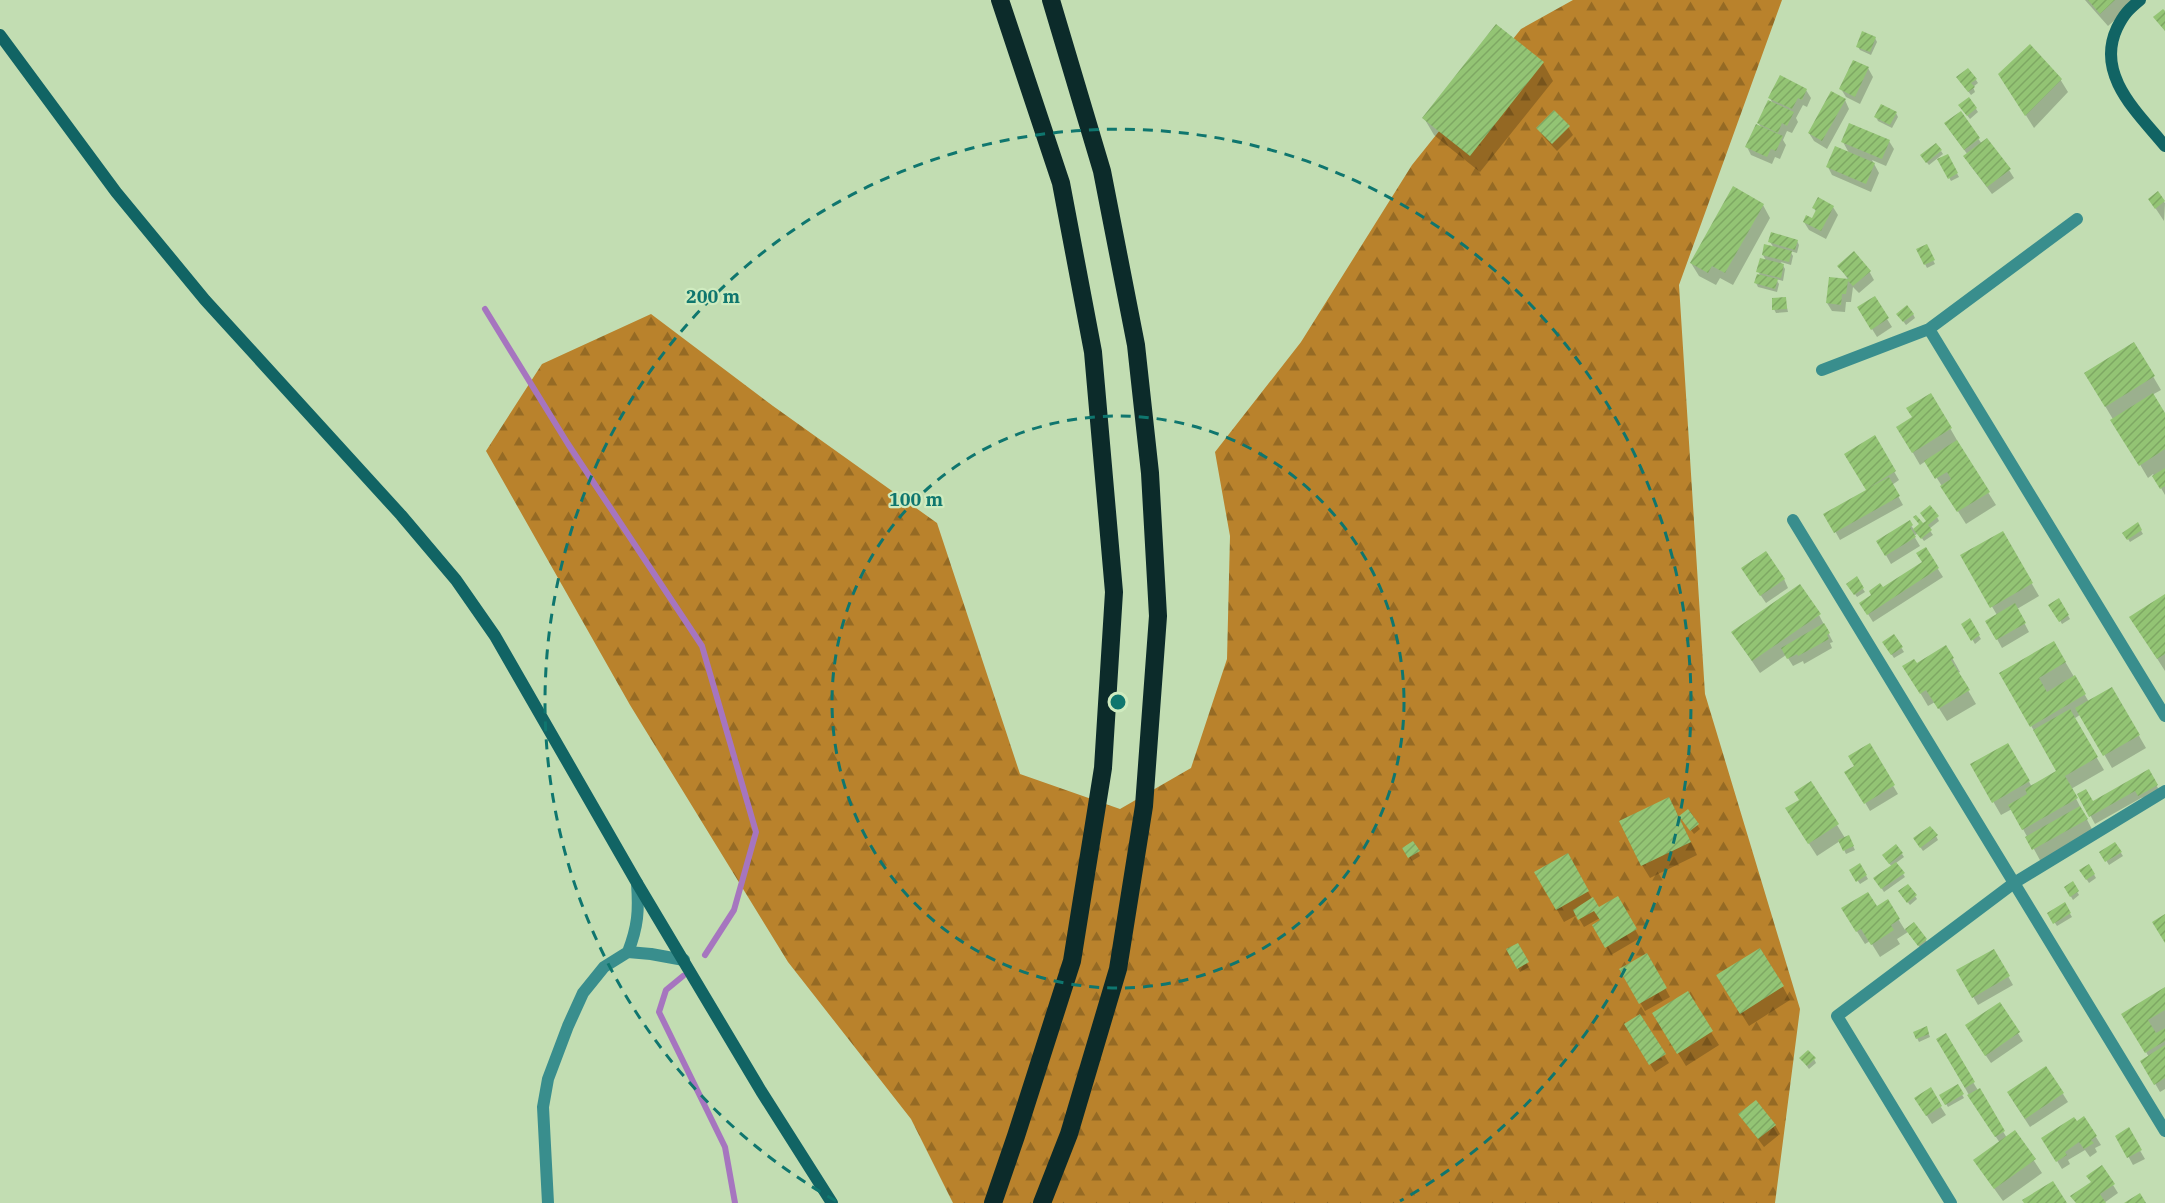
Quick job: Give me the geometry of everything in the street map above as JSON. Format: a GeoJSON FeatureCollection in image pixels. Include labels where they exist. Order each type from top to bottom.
{"type":"FeatureCollection","features":[{"type":"Feature","properties":{"kind":"highway"},"geometry":{"type":"LineString","coordinates":[[993,1203],[1017,1136],[1072,961],[1103,768],[1114,592],[1091,341],[1060,183],[1000,0]]}},
{"type":"Feature","properties":{"kind":"highway"},"geometry":{"type":"LineString","coordinates":[[1042,1203],[1069,1134],[1118,969],[1144,806],[1158,616],[1150,473],[1137,345],[1102,171],[1051,0]]}},
{"type":"Feature","properties":{"kind":"street"},"geometry":{"type":"LineString","coordinates":[[2140,0],[2126,11],[2113,37],[2110,55],[2112,70],[2122,92],[2165,146]]}},
{"type":"Feature","properties":{"kind":"street"},"geometry":{"type":"LineString","coordinates":[[0,35],[116,192],[205,300],[393,507],[456,580],[495,636],[760,1091],[832,1203]]}},
{"type":"Feature","properties":{"kind":"street"},"geometry":{"type":"LineString","coordinates":[[1822,369],[1929,329],[2077,219]]}},
{"type":"Feature","properties":{"kind":"street"},"geometry":{"type":"LineString","coordinates":[[1929,329],[2165,716]]}},
{"type":"Feature","properties":{"kind":"street"},"geometry":{"type":"LineString","coordinates":[[1793,520],[2165,1131]]}},
{"type":"Feature","properties":{"kind":"street"},"geometry":{"type":"LineString","coordinates":[[1951,1203],[1837,1016],[2014,883],[2165,791]]}},
{"type":"Feature","properties":{"kind":"street"},"geometry":{"type":"LineString","coordinates":[[548,1203],[543,1107],[548,1079],[583,993],[604,967],[628,952],[637,929],[639,906],[637,883]]}},
{"type":"Feature","properties":{"kind":"street"},"geometry":{"type":"LineString","coordinates":[[628,952],[684,960]]}},
{"type":"Feature","properties":{"kind":"green space"},"geometry":{"type":"Polygon","coordinates":[[[1573,0],[1782,0],[1679,285],[1705,694],[1800,1009],[1775,1203],[953,1203],[911,1119],[788,962],[630,705],[486,451],[542,364],[651,314],[773,406],[937,523],[1020,774],[1120,809],[1191,768],[1227,659],[1230,536],[1215,452],[1301,342],[1412,165],[1521,29],[1573,0]]]}},
{"type":"Feature","properties":{"kind":"building"},"geometry":{"type":"Polygon","coordinates":[[[2088,0],[2115,0],[2100,14],[2088,0]]]}},
{"type":"Feature","properties":{"kind":"building"},"geometry":{"type":"Polygon","coordinates":[[[2163,9],[2165,11],[2165,31],[2153,17],[2163,9]]]}},
{"type":"Feature","properties":{"kind":"building"},"geometry":{"type":"Polygon","coordinates":[[[1496,24],[1544,62],[1470,156],[1422,118],[1496,24]]]}},
{"type":"Feature","properties":{"kind":"building"},"geometry":{"type":"Polygon","coordinates":[[[1862,31],[1876,37],[1870,52],[1856,47],[1862,31]]]}},
{"type":"Feature","properties":{"kind":"building"},"geometry":{"type":"Polygon","coordinates":[[[2030,44],[2062,79],[2025,116],[1998,74],[2030,44]]]}},
{"type":"Feature","properties":{"kind":"building"},"geometry":{"type":"Polygon","coordinates":[[[1853,60],[1869,67],[1855,97],[1839,89],[1853,60]]]}},
{"type":"Feature","properties":{"kind":"building"},"geometry":{"type":"Polygon","coordinates":[[[1968,68],[1977,79],[1971,83],[1975,87],[1968,92],[1956,77],[1968,68]]]}},
{"type":"Feature","properties":{"kind":"building"},"geometry":{"type":"Polygon","coordinates":[[[1780,75],[1807,89],[1802,100],[1798,98],[1792,109],[1768,98],[1780,75]]]}},
{"type":"Feature","properties":{"kind":"building"},"geometry":{"type":"Polygon","coordinates":[[[1831,91],[1846,99],[1822,141],[1808,133],[1831,91]]]}},
{"type":"Feature","properties":{"kind":"building"},"geometry":{"type":"Polygon","coordinates":[[[1969,97],[1977,108],[1967,116],[1958,105],[1969,97]]]}},
{"type":"Feature","properties":{"kind":"building"},"geometry":{"type":"Polygon","coordinates":[[[1768,100],[1794,112],[1787,126],[1782,123],[1778,133],[1757,123],[1768,100]]]}},
{"type":"Feature","properties":{"kind":"building"},"geometry":{"type":"Polygon","coordinates":[[[1881,104],[1897,112],[1890,125],[1874,117],[1881,104]]]}},
{"type":"Feature","properties":{"kind":"building"},"geometry":{"type":"Polygon","coordinates":[[[1554,110],[1570,126],[1552,144],[1536,128],[1554,110]]]}},
{"type":"Feature","properties":{"kind":"building"},"geometry":{"type":"Polygon","coordinates":[[[1961,111],[1980,138],[1964,150],[1944,123],[1961,111]]]}},
{"type":"Feature","properties":{"kind":"building"},"geometry":{"type":"Polygon","coordinates":[[[1849,123],[1890,140],[1882,159],[1841,142],[1849,123]]]}},
{"type":"Feature","properties":{"kind":"building"},"geometry":{"type":"Polygon","coordinates":[[[1756,124],[1783,136],[1776,151],[1771,149],[1767,157],[1745,147],[1756,124]]]}},
{"type":"Feature","properties":{"kind":"building"},"geometry":{"type":"Polygon","coordinates":[[[1987,138],[2011,169],[1987,187],[1963,156],[1987,138]]]}},
{"type":"Feature","properties":{"kind":"building"},"geometry":{"type":"Polygon","coordinates":[[[1936,143],[1942,150],[1926,163],[1920,155],[1936,143]]]}},
{"type":"Feature","properties":{"kind":"building"},"geometry":{"type":"Polygon","coordinates":[[[1835,146],[1875,163],[1866,184],[1826,167],[1835,146]]]}},
{"type":"Feature","properties":{"kind":"building"},"geometry":{"type":"Polygon","coordinates":[[[1948,154],[1958,173],[1948,179],[1937,159],[1948,154]]]}},
{"type":"Feature","properties":{"kind":"building"},"geometry":{"type":"Polygon","coordinates":[[[1733,186],[1764,204],[1725,273],[1712,266],[1708,273],[1690,263],[1733,186]]]}},
{"type":"Feature","properties":{"kind":"building"},"geometry":{"type":"Polygon","coordinates":[[[2158,191],[2165,201],[2155,209],[2148,199],[2158,191]]]}},
{"type":"Feature","properties":{"kind":"building"},"geometry":{"type":"Polygon","coordinates":[[[1818,197],[1834,206],[1821,231],[1803,222],[1806,215],[1812,218],[1816,210],[1812,208],[1818,197]]]}},
{"type":"Feature","properties":{"kind":"building"},"geometry":{"type":"Polygon","coordinates":[[[1771,232],[1798,240],[1795,250],[1768,242],[1771,232]]]}},
{"type":"Feature","properties":{"kind":"building"},"geometry":{"type":"Polygon","coordinates":[[[1764,244],[1792,251],[1789,262],[1762,255],[1764,244]]]}},
{"type":"Feature","properties":{"kind":"building"},"geometry":{"type":"Polygon","coordinates":[[[1927,244],[1935,260],[1924,265],[1916,249],[1927,244]]]}},
{"type":"Feature","properties":{"kind":"building"},"geometry":{"type":"Polygon","coordinates":[[[1854,251],[1871,271],[1853,286],[1848,281],[1846,294],[1842,294],[1841,305],[1826,303],[1829,277],[1849,279],[1837,266],[1854,251]]]}},
{"type":"Feature","properties":{"kind":"building"},"geometry":{"type":"Polygon","coordinates":[[[1760,258],[1784,264],[1781,278],[1756,272],[1760,258]]]}},
{"type":"Feature","properties":{"kind":"building"},"geometry":{"type":"Polygon","coordinates":[[[1757,274],[1778,279],[1775,289],[1754,283],[1757,274]]]}},
{"type":"Feature","properties":{"kind":"building"},"geometry":{"type":"Polygon","coordinates":[[[1875,296],[1889,318],[1871,330],[1857,307],[1875,296]]]}},
{"type":"Feature","properties":{"kind":"building"},"geometry":{"type":"Polygon","coordinates":[[[1786,297],[1787,309],[1772,310],[1772,298],[1786,297]]]}},
{"type":"Feature","properties":{"kind":"building"},"geometry":{"type":"Polygon","coordinates":[[[1907,305],[1914,314],[1903,322],[1896,314],[1907,305]]]}},
{"type":"Feature","properties":{"kind":"building"},"geometry":{"type":"Polygon","coordinates":[[[2134,342],[2155,376],[2105,407],[2084,373],[2134,342]]]}},
{"type":"Feature","properties":{"kind":"building"},"geometry":{"type":"Polygon","coordinates":[[[1931,393],[1952,428],[1912,453],[1896,427],[1912,417],[1906,408],[1931,393]]]}},
{"type":"Feature","properties":{"kind":"building"},"geometry":{"type":"Polygon","coordinates":[[[2153,393],[2165,413],[2165,449],[2139,466],[2110,420],[2153,393]]]}},
{"type":"Feature","properties":{"kind":"building"},"geometry":{"type":"Polygon","coordinates":[[[1875,435],[1896,471],[1868,488],[1889,477],[1900,496],[1834,533],[1823,514],[1866,490],[1844,454],[1875,435]]]}},
{"type":"Feature","properties":{"kind":"building"},"geometry":{"type":"Polygon","coordinates":[[[1957,440],[1990,492],[1957,512],[1940,486],[1951,479],[1947,472],[1935,479],[1924,461],[1957,440]]]}},
{"type":"Feature","properties":{"kind":"building"},"geometry":{"type":"Polygon","coordinates":[[[2165,468],[2165,486],[2160,489],[2152,476],[2165,468]]]}},
{"type":"Feature","properties":{"kind":"building"},"geometry":{"type":"Polygon","coordinates":[[[1930,505],[1939,516],[1928,525],[1932,530],[1921,539],[1913,529],[1919,524],[1913,517],[1916,515],[1923,523],[1926,521],[1920,513],[1930,505]]]}},
{"type":"Feature","properties":{"kind":"building"},"geometry":{"type":"Polygon","coordinates":[[[1910,520],[1913,525],[1910,527],[1916,537],[1885,556],[1876,541],[1910,520]]]}},
{"type":"Feature","properties":{"kind":"building"},"geometry":{"type":"Polygon","coordinates":[[[2138,522],[2142,530],[2127,540],[2122,533],[2138,522]]]}},
{"type":"Feature","properties":{"kind":"building"},"geometry":{"type":"Polygon","coordinates":[[[2003,531],[2033,583],[1990,608],[1960,555],[2003,531]]]}},
{"type":"Feature","properties":{"kind":"building"},"geometry":{"type":"Polygon","coordinates":[[[1926,547],[1939,568],[1867,615],[1859,603],[1871,595],[1869,591],[1880,583],[1883,587],[1922,562],[1916,553],[1926,547]]]}},
{"type":"Feature","properties":{"kind":"building"},"geometry":{"type":"Polygon","coordinates":[[[1766,551],[1785,579],[1760,596],[1741,568],[1766,551]]]}},
{"type":"Feature","properties":{"kind":"building"},"geometry":{"type":"Polygon","coordinates":[[[1857,576],[1864,588],[1854,595],[1846,584],[1857,576]]]}},
{"type":"Feature","properties":{"kind":"building"},"geometry":{"type":"Polygon","coordinates":[[[1800,584],[1821,614],[1752,661],[1731,632],[1800,584]]]}},
{"type":"Feature","properties":{"kind":"building"},"geometry":{"type":"Polygon","coordinates":[[[2165,594],[2165,654],[2157,659],[2129,617],[2165,594]]]}},
{"type":"Feature","properties":{"kind":"building"},"geometry":{"type":"Polygon","coordinates":[[[2059,598],[2069,615],[2059,622],[2048,605],[2059,598]]]}},
{"type":"Feature","properties":{"kind":"building"},"geometry":{"type":"Polygon","coordinates":[[[2015,603],[2026,623],[1996,640],[1985,621],[2015,603]]]}},
{"type":"Feature","properties":{"kind":"building"},"geometry":{"type":"Polygon","coordinates":[[[1970,618],[1980,635],[1971,641],[1961,624],[1970,618]]]}},
{"type":"Feature","properties":{"kind":"building"},"geometry":{"type":"Polygon","coordinates":[[[1824,623],[1830,633],[1827,635],[1829,639],[1798,656],[1797,654],[1787,659],[1781,648],[1824,623]]]}},
{"type":"Feature","properties":{"kind":"building"},"geometry":{"type":"Polygon","coordinates":[[[1894,634],[1903,647],[1891,655],[1882,642],[1894,634]]]}},
{"type":"Feature","properties":{"kind":"building"},"geometry":{"type":"Polygon","coordinates":[[[2054,641],[2066,662],[2039,678],[2047,692],[2075,675],[2086,694],[2030,727],[1999,673],[2054,641]]]}},
{"type":"Feature","properties":{"kind":"building"},"geometry":{"type":"Polygon","coordinates":[[[1946,645],[1954,658],[1951,660],[1970,690],[1938,709],[1926,690],[1920,694],[1902,666],[1914,659],[1917,663],[1946,645]]]}},
{"type":"Feature","properties":{"kind":"building"},"geometry":{"type":"Polygon","coordinates":[[[2112,687],[2140,735],[2103,756],[2075,708],[2112,687]]]}},
{"type":"Feature","properties":{"kind":"building"},"geometry":{"type":"Polygon","coordinates":[[[2070,709],[2098,757],[2065,776],[2078,798],[2022,830],[2008,805],[2027,794],[2025,789],[2056,771],[2033,730],[2070,709]]]}},
{"type":"Feature","properties":{"kind":"building"},"geometry":{"type":"Polygon","coordinates":[[[1870,743],[1895,785],[1864,804],[1844,772],[1854,766],[1848,756],[1870,743]]]}},
{"type":"Feature","properties":{"kind":"building"},"geometry":{"type":"Polygon","coordinates":[[[2008,743],[2030,781],[1992,803],[1970,764],[2008,743]]]}},
{"type":"Feature","properties":{"kind":"building"},"geometry":{"type":"Polygon","coordinates":[[[2149,769],[2158,785],[2138,796],[2135,791],[2089,817],[2077,794],[2086,789],[2093,801],[2149,769]]]}},
{"type":"Feature","properties":{"kind":"building"},"geometry":{"type":"Polygon","coordinates":[[[1811,781],[1839,824],[1808,844],[1785,808],[1799,800],[1794,792],[1811,781]]]}},
{"type":"Feature","properties":{"kind":"building"},"geometry":{"type":"Polygon","coordinates":[[[1669,797],[1691,842],[1641,866],[1619,821],[1669,797]]]}},
{"type":"Feature","properties":{"kind":"building"},"geometry":{"type":"Polygon","coordinates":[[[2080,806],[2088,819],[2032,850],[2025,837],[2080,806]]]}},
{"type":"Feature","properties":{"kind":"building"},"geometry":{"type":"Polygon","coordinates":[[[1688,809],[1699,824],[1690,831],[1679,816],[1688,809]]]}},
{"type":"Feature","properties":{"kind":"building"},"geometry":{"type":"Polygon","coordinates":[[[1930,826],[1938,835],[1920,848],[1913,838],[1930,826]]]}},
{"type":"Feature","properties":{"kind":"building"},"geometry":{"type":"Polygon","coordinates":[[[1849,835],[1854,846],[1843,851],[1838,840],[1849,835]]]}},
{"type":"Feature","properties":{"kind":"building"},"geometry":{"type":"Polygon","coordinates":[[[1413,841],[1420,851],[1408,858],[1402,848],[1413,841]]]}},
{"type":"Feature","properties":{"kind":"building"},"geometry":{"type":"Polygon","coordinates":[[[2115,842],[2122,852],[2105,862],[2099,852],[2115,842]]]}},
{"type":"Feature","properties":{"kind":"building"},"geometry":{"type":"Polygon","coordinates":[[[1896,844],[1903,853],[1889,864],[1882,855],[1896,844]]]}},
{"type":"Feature","properties":{"kind":"building"},"geometry":{"type":"Polygon","coordinates":[[[1568,853],[1589,891],[1556,910],[1534,872],[1568,853]]]}},
{"type":"Feature","properties":{"kind":"building"},"geometry":{"type":"Polygon","coordinates":[[[1896,862],[1905,873],[1881,889],[1873,878],[1896,862]]]}},
{"type":"Feature","properties":{"kind":"building"},"geometry":{"type":"Polygon","coordinates":[[[1860,863],[1867,875],[1856,882],[1849,870],[1860,863]]]}},
{"type":"Feature","properties":{"kind":"building"},"geometry":{"type":"Polygon","coordinates":[[[2089,864],[2095,874],[2086,880],[2079,870],[2089,864]]]}},
{"type":"Feature","properties":{"kind":"building"},"geometry":{"type":"Polygon","coordinates":[[[2073,881],[2079,891],[2070,897],[2064,887],[2073,881]]]}},
{"type":"Feature","properties":{"kind":"building"},"geometry":{"type":"Polygon","coordinates":[[[1908,884],[1917,895],[1907,903],[1898,891],[1908,884]]]}},
{"type":"Feature","properties":{"kind":"building"},"geometry":{"type":"Polygon","coordinates":[[[1868,892],[1877,906],[1888,899],[1900,919],[1891,925],[1894,930],[1871,945],[1861,929],[1856,932],[1841,908],[1868,892]]]}},
{"type":"Feature","properties":{"kind":"building"},"geometry":{"type":"Polygon","coordinates":[[[1618,896],[1637,929],[1605,948],[1592,925],[1600,920],[1594,911],[1578,920],[1573,910],[1593,897],[1599,907],[1618,896]]]}},
{"type":"Feature","properties":{"kind":"building"},"geometry":{"type":"Polygon","coordinates":[[[2065,902],[2071,913],[2053,924],[2047,913],[2065,902]]]}},
{"type":"Feature","properties":{"kind":"building"},"geometry":{"type":"Polygon","coordinates":[[[2165,914],[2165,943],[2152,922],[2165,914]]]}},
{"type":"Feature","properties":{"kind":"building"},"geometry":{"type":"Polygon","coordinates":[[[1914,922],[1927,939],[1918,946],[1905,929],[1914,922]]]}},
{"type":"Feature","properties":{"kind":"building"},"geometry":{"type":"Polygon","coordinates":[[[1518,943],[1529,962],[1517,969],[1506,949],[1518,943]]]}},
{"type":"Feature","properties":{"kind":"building"},"geometry":{"type":"Polygon","coordinates":[[[1760,948],[1784,986],[1740,1014],[1716,975],[1760,948]]]}},
{"type":"Feature","properties":{"kind":"building"},"geometry":{"type":"Polygon","coordinates":[[[1994,949],[2010,976],[1972,998],[1956,970],[1994,949]]]}},
{"type":"Feature","properties":{"kind":"building"},"geometry":{"type":"Polygon","coordinates":[[[1647,953],[1667,988],[1639,1004],[1619,969],[1647,953]]]}},
{"type":"Feature","properties":{"kind":"building"},"geometry":{"type":"Polygon","coordinates":[[[2165,987],[2165,1010],[2148,1020],[2156,1033],[2165,1028],[2165,1041],[2145,1053],[2121,1014],[2165,987]]]}},
{"type":"Feature","properties":{"kind":"building"},"geometry":{"type":"Polygon","coordinates":[[[1688,991],[1713,1031],[1677,1054],[1652,1013],[1688,991]]]}},
{"type":"Feature","properties":{"kind":"building"},"geometry":{"type":"Polygon","coordinates":[[[2000,1002],[2020,1032],[1985,1056],[1965,1025],[2000,1002]]]}},
{"type":"Feature","properties":{"kind":"building"},"geometry":{"type":"Polygon","coordinates":[[[1640,1014],[1666,1054],[1649,1065],[1624,1024],[1640,1014]]]}},
{"type":"Feature","properties":{"kind":"building"},"geometry":{"type":"Polygon","coordinates":[[[1927,1026],[1929,1034],[1916,1039],[1913,1032],[1927,1026]]]}},
{"type":"Feature","properties":{"kind":"building"},"geometry":{"type":"Polygon","coordinates":[[[1946,1033],[1975,1082],[1965,1088],[1936,1039],[1946,1033]]]}},
{"type":"Feature","properties":{"kind":"building"},"geometry":{"type":"Polygon","coordinates":[[[2165,1045],[2165,1078],[2154,1085],[2140,1061],[2165,1045]]]}},
{"type":"Feature","properties":{"kind":"building"},"geometry":{"type":"Polygon","coordinates":[[[1808,1050],[1816,1058],[1807,1066],[1799,1058],[1808,1050]]]}},
{"type":"Feature","properties":{"kind":"building"},"geometry":{"type":"Polygon","coordinates":[[[2046,1066],[2064,1093],[2025,1119],[2007,1092],[2046,1066]]]}},
{"type":"Feature","properties":{"kind":"building"},"geometry":{"type":"Polygon","coordinates":[[[1958,1084],[1964,1094],[1945,1105],[1939,1095],[1958,1084]]]}},
{"type":"Feature","properties":{"kind":"building"},"geometry":{"type":"Polygon","coordinates":[[[1931,1087],[1942,1106],[1926,1116],[1914,1098],[1931,1087]]]}},
{"type":"Feature","properties":{"kind":"building"},"geometry":{"type":"Polygon","coordinates":[[[1980,1088],[2005,1131],[1995,1137],[1967,1095],[1980,1088]]]}},
{"type":"Feature","properties":{"kind":"building"},"geometry":{"type":"Polygon","coordinates":[[[1756,1100],[1776,1125],[1758,1139],[1738,1114],[1756,1100]]]}},
{"type":"Feature","properties":{"kind":"building"},"geometry":{"type":"Polygon","coordinates":[[[2084,1116],[2097,1136],[2091,1140],[2094,1143],[2084,1149],[2079,1142],[2065,1152],[2067,1155],[2056,1162],[2041,1138],[2074,1117],[2077,1121],[2084,1116]]]}},
{"type":"Feature","properties":{"kind":"building"},"geometry":{"type":"Polygon","coordinates":[[[2129,1127],[2142,1150],[2127,1158],[2115,1136],[2129,1127]]]}},
{"type":"Feature","properties":{"kind":"building"},"geometry":{"type":"Polygon","coordinates":[[[2015,1130],[2036,1159],[1994,1189],[1973,1160],[2015,1130]]]}},
{"type":"Feature","properties":{"kind":"building"},"geometry":{"type":"Polygon","coordinates":[[[2102,1165],[2115,1184],[2100,1194],[2106,1203],[2076,1203],[2070,1196],[2091,1182],[2086,1176],[2102,1165]]]}},
{"type":"Feature","properties":{"kind":"building"},"geometry":{"type":"Polygon","coordinates":[[[2053,1181],[2067,1203],[2024,1203],[2022,1200],[2053,1181]]]}},
{"type":"Feature","properties":{"kind":"building"},"geometry":{"type":"Polygon","coordinates":[[[2140,1193],[2146,1203],[2124,1203],[2140,1193]]]}},
{"type":"Feature","properties":{"kind":"waterway"},"geometry":{"type":"LineString","coordinates":[[485,309],[568,444],[702,646],[756,832],[734,910],[705,955]]}},
{"type":"Feature","properties":{"kind":"waterway"},"geometry":{"type":"LineString","coordinates":[[683,976],[666,990],[659,1012],[725,1147],[735,1203]]}}]}
